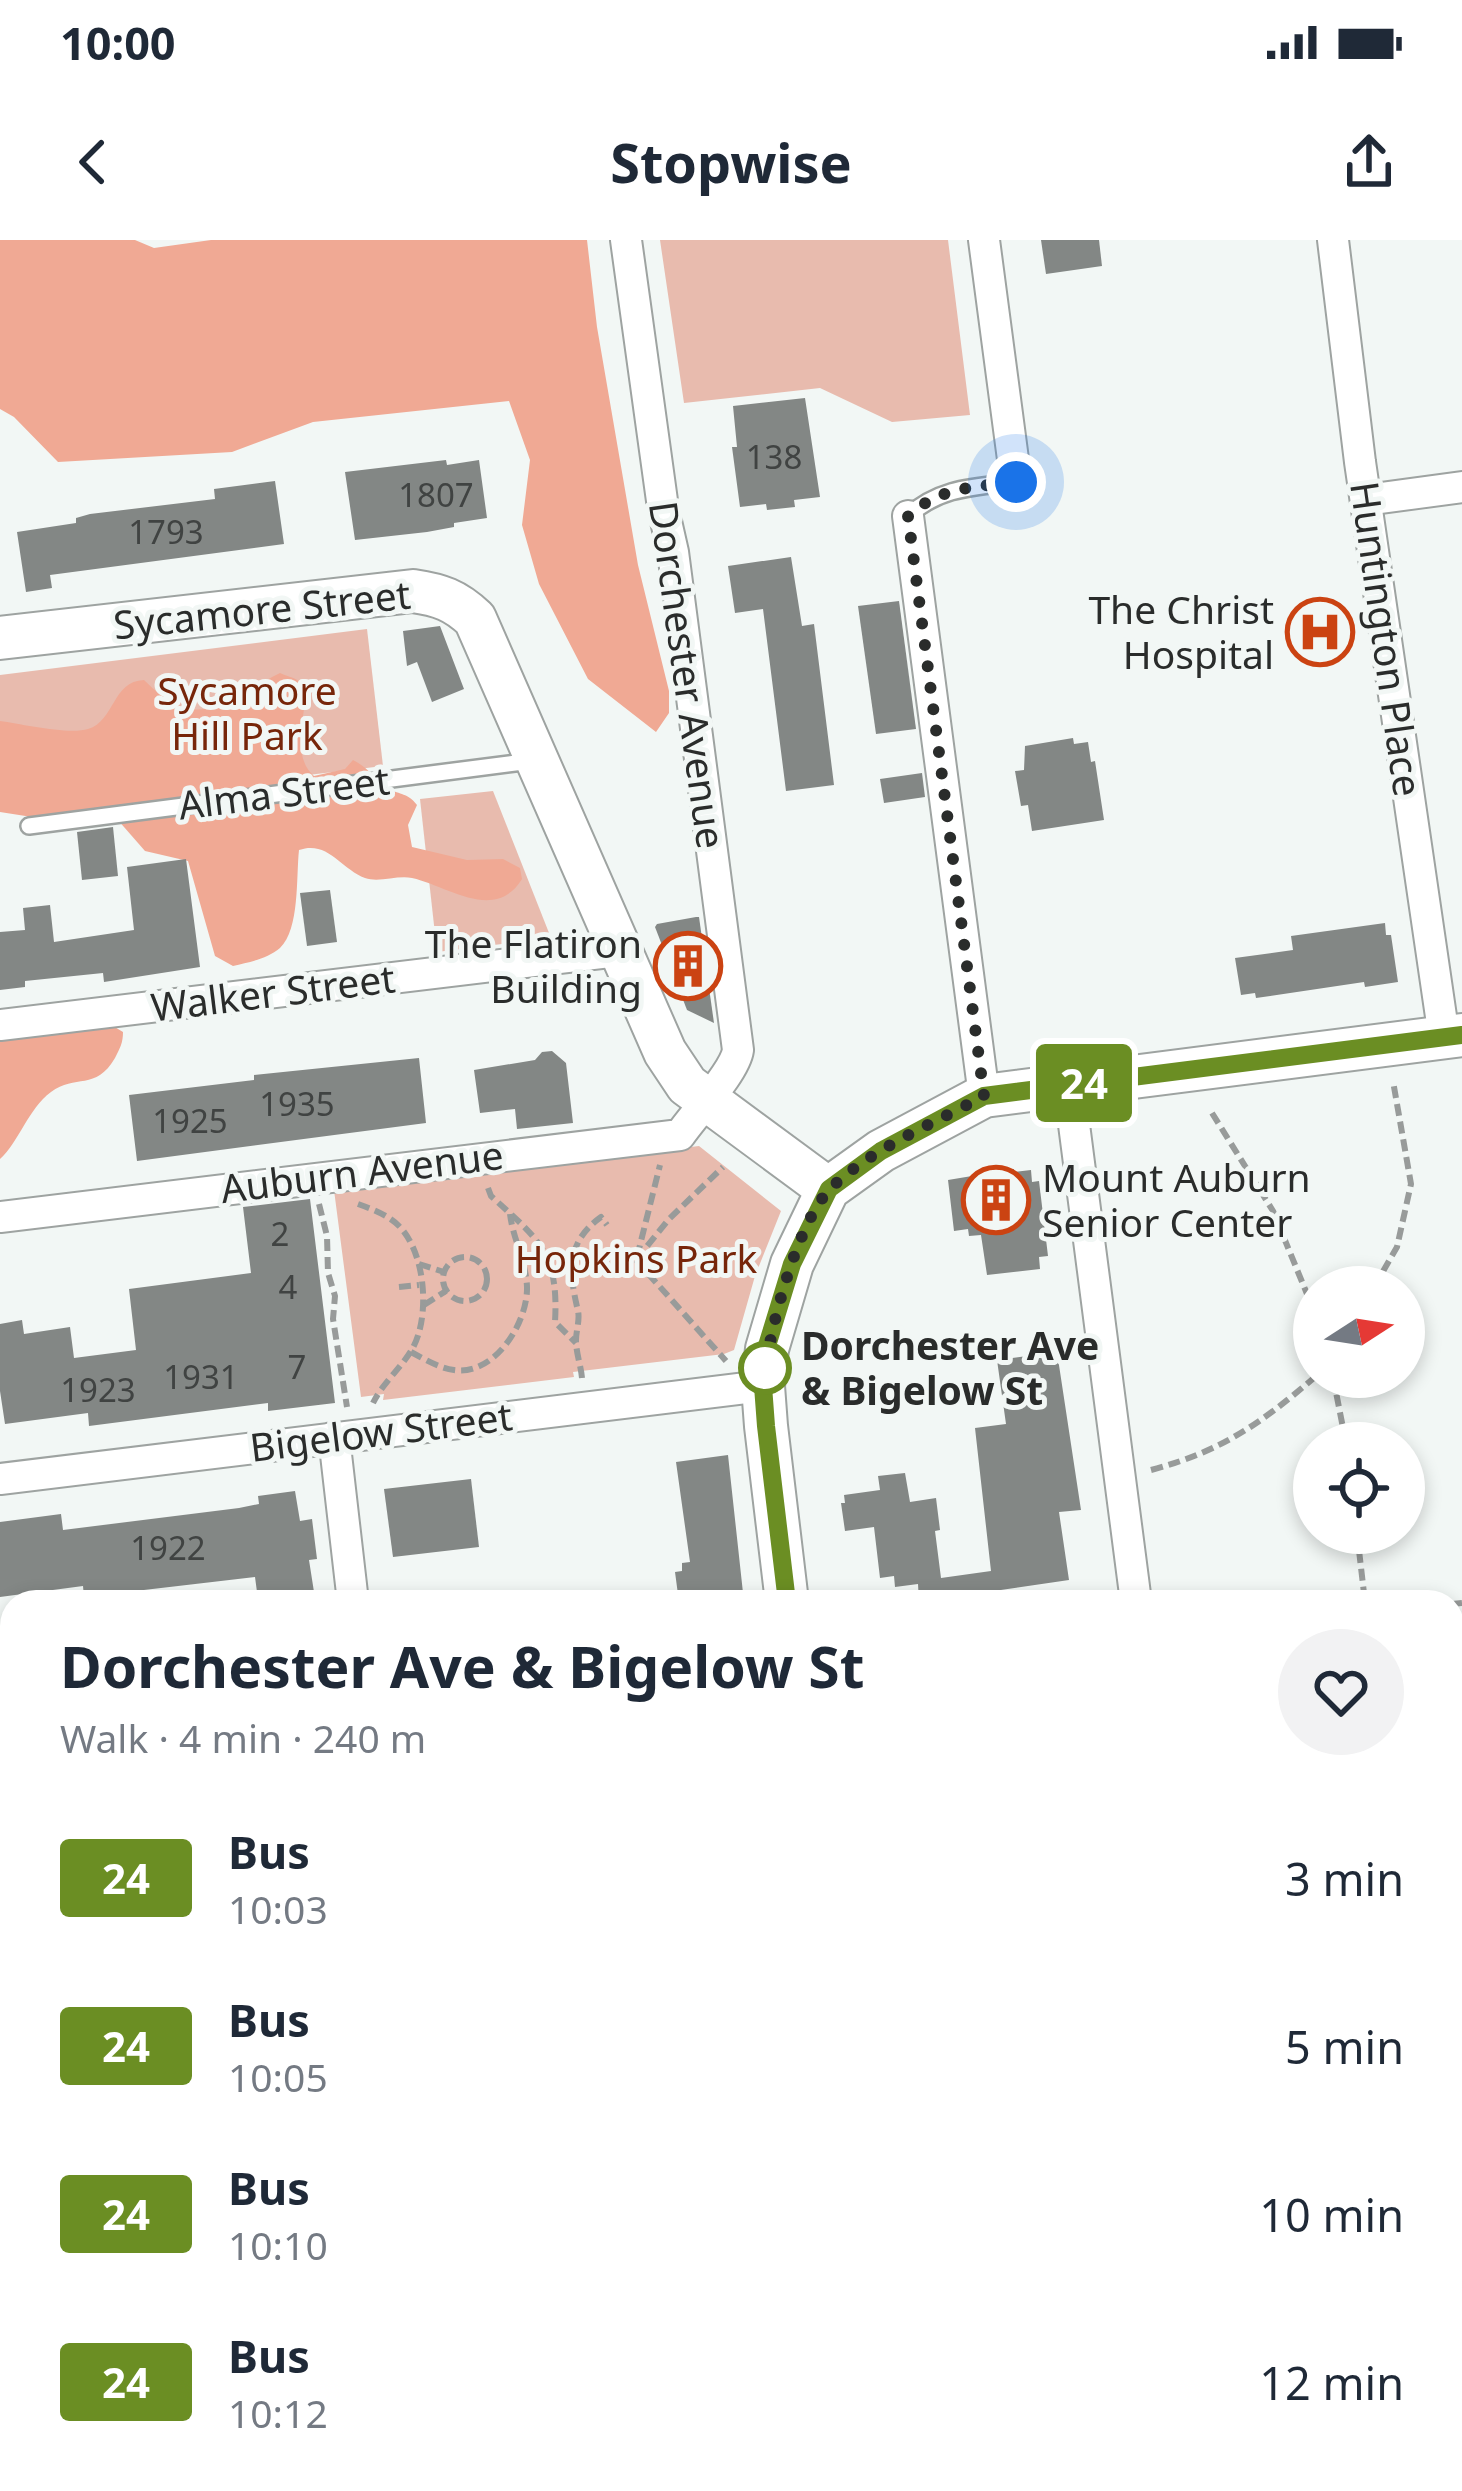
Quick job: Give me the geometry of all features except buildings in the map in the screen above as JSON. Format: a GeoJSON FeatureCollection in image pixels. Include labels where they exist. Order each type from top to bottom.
{"type":"FeatureCollection","features":[{"type":"Feature","properties":{"kind":"main road","name":"Sycamore Street"},"geometry":{"type":"LineString","coordinates":[[0,638],[413,590],[458,603],[475,619],[540,760],[664,1052],[687,1084],[829,1189]]}},
{"type":"Feature","properties":{"kind":"main road"},"geometry":{"type":"LineString","coordinates":[[786,1590],[763,1386],[766,1349],[792,1264],[829,1189],[881,1151],[984,1096],[1453,1036]]}},
{"type":"Feature","properties":{"kind":"street","name":"Dorchester Avenue"},"geometry":{"type":"LineString","coordinates":[[626,240],[676,575],[738,1050],[734,1068],[705,1098]]}},
{"type":"Feature","properties":{"kind":"street"},"geometry":{"type":"LineString","coordinates":[[984,240],[1016,482]]}},
{"type":"Feature","properties":{"kind":"street","name":"Huntington Place"},"geometry":{"type":"LineString","coordinates":[[1333,240],[1366,500],[1453,1036]]}},
{"type":"Feature","properties":{"kind":"street"},"geometry":{"type":"LineString","coordinates":[[1366,500],[1462,488]]}},
{"type":"Feature","properties":{"kind":"street"},"geometry":{"type":"LineString","coordinates":[[908,516],[984,1096]]}},
{"type":"Feature","properties":{"kind":"street","name":"Walker Street"},"geometry":{"type":"LineString","coordinates":[[0,1025],[618,951]]}},
{"type":"Feature","properties":{"kind":"street"},"geometry":{"type":"LineString","coordinates":[[1069,1086],[1134,1590]]}},
{"type":"Feature","properties":{"kind":"street","name":"Auburn Avenue"},"geometry":{"type":"LineString","coordinates":[[0,1216],[680,1135],[705,1098]]}},
{"type":"Feature","properties":{"kind":"street","name":"Bigelow Street"},"geometry":{"type":"LineString","coordinates":[[0,1479],[340,1423],[763,1386]]}},
{"type":"Feature","properties":{"kind":"street"},"geometry":{"type":"LineString","coordinates":[[340,1423],[352,1590]]}},
{"type":"Feature","properties":{"kind":"lane"},"geometry":{"type":"LineString","coordinates":[[908,516],[927,498],[945,491],[1016,482]]}},
{"type":"Feature","properties":{"kind":"lane","name":"Alma Street"},"geometry":{"type":"LineString","coordinates":[[29,826],[540,760]]}},
{"type":"Feature","properties":{"kind":"path"},"geometry":{"type":"LineString","coordinates":[[1386,1266],[1397,1247],[1411,1184],[1395,1081]]}},
{"type":"Feature","properties":{"kind":"path"},"geometry":{"type":"LineString","coordinates":[[1212,1113],[1273,1211],[1296,1266]]}},
{"type":"Feature","properties":{"kind":"path"},"geometry":{"type":"LineString","coordinates":[[636,1260],[663,1154]]}},
{"type":"Feature","properties":{"kind":"path"},"geometry":{"type":"LineString","coordinates":[[636,1260],[669,1219],[723,1167]]}},
{"type":"Feature","properties":{"kind":"path"},"geometry":{"type":"LineString","coordinates":[[482,1173],[491,1196],[542,1245],[555,1291],[555,1322],[576,1342]]}},
{"type":"Feature","properties":{"kind":"path"},"geometry":{"type":"LineString","coordinates":[[317,1188],[335,1296],[340,1423]]}},
{"type":"Feature","properties":{"kind":"path"},"geometry":{"type":"LineString","coordinates":[[349,1201],[377,1211],[400,1227],[418,1264],[421,1284],[419,1334],[373,1407]]}},
{"type":"Feature","properties":{"kind":"path"},"geometry":{"type":"LineString","coordinates":[[411,1352],[458,1371],[473,1368],[511,1341],[525,1314],[527,1289],[510,1214]]}},
{"type":"Feature","properties":{"kind":"path"},"geometry":{"type":"LineString","coordinates":[[583,1382],[576,1342],[579,1313],[569,1280],[572,1257],[578,1238],[589,1226],[601,1217],[607,1226]]}},
{"type":"Feature","properties":{"kind":"path"},"geometry":{"type":"LineString","coordinates":[[466,1257],[480,1263],[487,1275],[485,1289],[475,1300],[464,1302],[446,1291],[444,1272],[453,1260],[466,1257]]}},
{"type":"Feature","properties":{"kind":"path"},"geometry":{"type":"LineString","coordinates":[[636,1260],[726,1361]]}},
{"type":"Feature","properties":{"kind":"path"},"geometry":{"type":"LineString","coordinates":[[418,1264],[444,1272]]}},
{"type":"Feature","properties":{"kind":"path"},"geometry":{"type":"LineString","coordinates":[[399,1287],[421,1284]]}},
{"type":"Feature","properties":{"kind":"path"},"geometry":{"type":"LineString","coordinates":[[422,1306],[446,1291]]}},
{"type":"Feature","properties":{"kind":"path"},"geometry":{"type":"LineString","coordinates":[[1151,1470],[1201,1457],[1293,1396]]}},
{"type":"Feature","properties":{"kind":"path"},"geometry":{"type":"LineString","coordinates":[[1360,1554],[1364,1590]]}},
{"type":"Feature","properties":{"kind":"green space"},"geometry":{"type":"Polygon","coordinates":[[[0,240],[135,240],[154,248],[211,240],[587,240],[597,327],[638,565],[669,691],[669,713],[656,732],[588,679],[539,584],[522,525],[530,460],[509,401],[313,422],[232,452],[58,462],[0,409],[0,240]]]}},
{"type":"Feature","properties":{"kind":"green space"},"geometry":{"type":"Polygon","coordinates":[[[660,240],[948,240],[970,415],[892,422],[820,388],[684,403],[660,240]]]}},
{"type":"Feature","properties":{"kind":"green space","name":"Sycamore Hill Park"},"geometry":{"type":"Polygon","coordinates":[[[367,629],[383,766],[0,812],[0,675],[367,629]]]}},
{"type":"Feature","properties":{"kind":"green space"},"geometry":{"type":"Polygon","coordinates":[[[280,673],[304,688],[302,752],[314,776],[345,769],[353,760],[417,805],[408,825],[412,847],[467,860],[503,859],[520,868],[522,879],[511,892],[485,900],[412,878],[370,879],[326,852],[299,850],[294,916],[286,939],[269,955],[233,966],[215,956],[188,861],[145,851],[117,819],[51,820],[0,812],[0,721],[80,731],[97,725],[134,682],[144,680],[180,706],[195,709],[225,703],[280,673]]]}},
{"type":"Feature","properties":{"kind":"green space","name":"Sycamore Hill Park"},"geometry":{"type":"Polygon","coordinates":[[[493,791],[551,938],[437,952],[420,799],[493,791]]]}},
{"type":"Feature","properties":{"kind":"green space"},"geometry":{"type":"Polygon","coordinates":[[[113,1026],[123,1032],[108,1068],[93,1079],[51,1092],[0,1159],[0,1034],[113,1026]]]}},
{"type":"Feature","properties":{"kind":"green space","name":"Hopkins Park"},"geometry":{"type":"Polygon","coordinates":[[[699,1146],[781,1211],[755,1276],[734,1350],[573,1372],[574,1377],[383,1400],[384,1394],[361,1397],[334,1190],[699,1146]]]}},
{"type":"Feature","properties":{"kind":"bus line","name":"24"},"geometry":{"type":"LineString","coordinates":[[786,1590],[766,1426],[766,1349],[792,1264],[829,1189],[881,1151],[984,1096],[1462,1035]]}},
{"type":"Feature","properties":{"kind":"place","name":"The Christ Hospital"},"geometry":{"type":"Point","coordinates":[1320,632]}},
{"type":"Feature","properties":{"kind":"place","name":"The Flatiron Building"},"geometry":{"type":"Point","coordinates":[688,966]}},
{"type":"Feature","properties":{"kind":"place","name":"Mount Auburn Senior Center"},"geometry":{"type":"Point","coordinates":[996,1200]}},
{"type":"Feature","properties":{"kind":"place","name":"Dorchester Ave & Bigelow St"},"geometry":{"type":"Point","coordinates":[765,1368]}},
{"type":"Feature","properties":{"kind":"route"},"geometry":{"type":"LineString","coordinates":[[765,1368],[763,1386],[766,1349],[792,1264],[829,1189],[881,1151],[984,1096],[908,516],[927,498],[945,491],[1016,482]]}}]}
